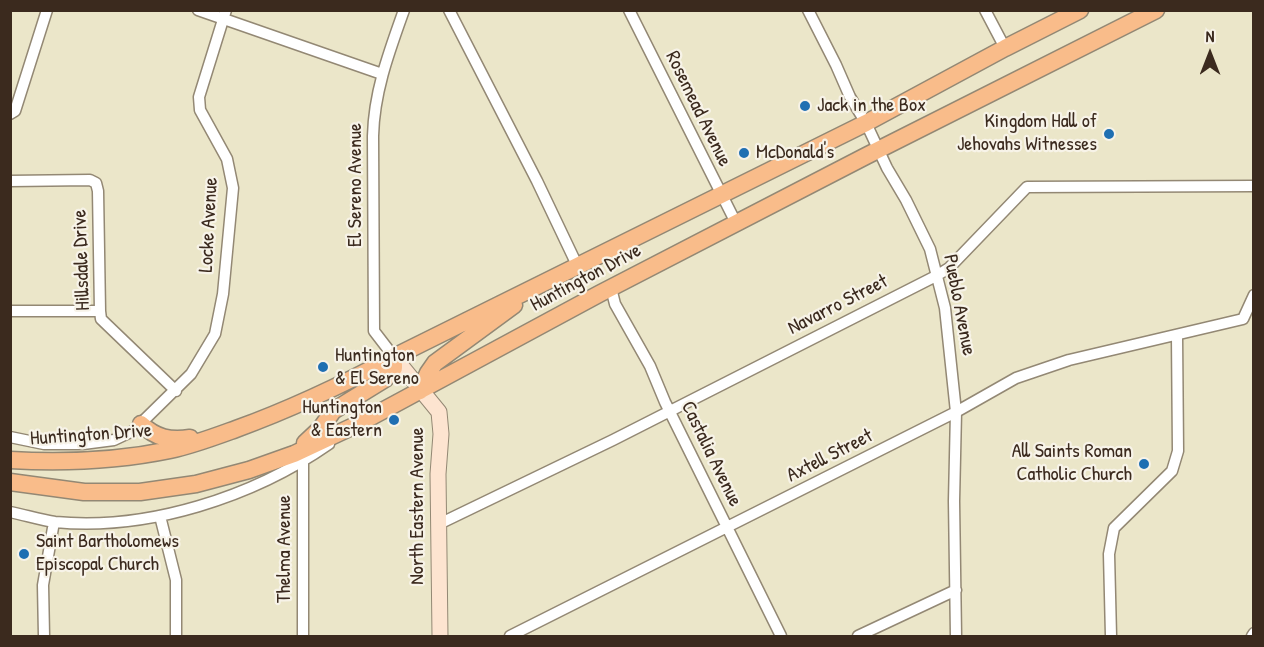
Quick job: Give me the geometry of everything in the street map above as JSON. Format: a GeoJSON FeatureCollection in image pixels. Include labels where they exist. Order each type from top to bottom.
{"type":"FeatureCollection","features":[{"type":"Feature","properties":{"kind":"main road","name":"Huntington Drive"},"geometry":{"type":"LineString","coordinates":[[10,460],[61,462],[125,458],[171,450],[286,411],[866,123],[1080,10]]}},
{"type":"Feature","properties":{"kind":"main road","name":"Huntington Drive"},"geometry":{"type":"LineString","coordinates":[[10,482],[84,492],[140,492],[196,484],[298,458],[611,288],[879,149],[1156,10]]}},
{"type":"Feature","properties":{"kind":"main road"},"geometry":{"type":"LineString","coordinates":[[420,391],[435,363],[543,283]]}},
{"type":"Feature","properties":{"kind":"main road","name":"North Eastern Avenue"},"geometry":{"type":"LineString","coordinates":[[394,357],[439,411],[441,441],[438,474],[440,636]]}},
{"type":"Feature","properties":{"kind":"main road"},"geometry":{"type":"LineString","coordinates":[[298,458],[333,411],[385,379],[394,368],[394,357]]}},
{"type":"Feature","properties":{"kind":"main road"},"geometry":{"type":"LineString","coordinates":[[141,424],[152,434],[179,440],[229,431]]}},
{"type":"Feature","properties":{"kind":"street"},"geometry":{"type":"LineString","coordinates":[[10,114],[15,111],[47,10]]}},
{"type":"Feature","properties":{"kind":"street"},"geometry":{"type":"LineString","coordinates":[[198,10],[225,15],[382,74]]}},
{"type":"Feature","properties":{"kind":"street","name":"El Sereno Avenue"},"geometry":{"type":"LineString","coordinates":[[394,357],[374,331],[373,136],[374,111],[382,74],[404,10]]}},
{"type":"Feature","properties":{"kind":"street"},"geometry":{"type":"LineString","coordinates":[[449,10],[577,265]]}},
{"type":"Feature","properties":{"kind":"street","name":"Rosemead Avenue"},"geometry":{"type":"LineString","coordinates":[[628,10],[736,224]]}},
{"type":"Feature","properties":{"kind":"street","name":"Pueblo Avenue"},"geometry":{"type":"LineString","coordinates":[[808,10],[850,97],[866,123],[930,249],[945,308],[956,412],[954,501],[956,636]]}},
{"type":"Feature","properties":{"kind":"street"},"geometry":{"type":"LineString","coordinates":[[985,10],[1005,48]]}},
{"type":"Feature","properties":{"kind":"street","name":"Locke Avenue"},"geometry":{"type":"LineString","coordinates":[[10,437],[44,444],[100,443],[123,436],[141,424],[176,391],[191,374],[215,334],[223,294],[232,188],[231,172],[222,147],[200,110],[199,97],[225,15]]}},
{"type":"Feature","properties":{"kind":"street","name":"Hillsdale Drive"},"geometry":{"type":"LineString","coordinates":[[10,181],[90,180],[96,183],[101,320],[176,391]]}},
{"type":"Feature","properties":{"kind":"street","name":"Navarro Street"},"geometry":{"type":"LineString","coordinates":[[439,524],[613,440],[936,276],[949,268],[1027,187],[1254,186]]}},
{"type":"Feature","properties":{"kind":"street","name":"Castalia Avenue"},"geometry":{"type":"LineString","coordinates":[[611,288],[615,304],[650,366],[781,636]]}},
{"type":"Feature","properties":{"kind":"street","name":"Axtell Street"},"geometry":{"type":"LineString","coordinates":[[510,636],[956,412],[1016,378],[1069,360],[1243,319],[1254,295]]}},
{"type":"Feature","properties":{"kind":"street"},"geometry":{"type":"LineString","coordinates":[[10,311],[100,311]]}},
{"type":"Feature","properties":{"kind":"street"},"geometry":{"type":"LineString","coordinates":[[1111,636],[1110,554],[1114,528],[1172,471],[1178,451],[1177,336]]}},
{"type":"Feature","properties":{"kind":"street"},"geometry":{"type":"LineString","coordinates":[[10,512],[54,522],[91,523],[160,516],[217,500],[298,458]]}},
{"type":"Feature","properties":{"kind":"street","name":"Thelma Avenue"},"geometry":{"type":"LineString","coordinates":[[298,458],[303,636]]}},
{"type":"Feature","properties":{"kind":"street"},"geometry":{"type":"LineString","coordinates":[[160,516],[176,580],[176,636]]}},
{"type":"Feature","properties":{"kind":"street"},"geometry":{"type":"LineString","coordinates":[[44,636],[43,585],[54,522]]}},
{"type":"Feature","properties":{"kind":"street"},"geometry":{"type":"LineString","coordinates":[[858,636],[956,590]]}},
{"type":"Feature","properties":{"kind":"place","name":"Jack in the Box"},"geometry":{"type":"Point","coordinates":[805,106]}},
{"type":"Feature","properties":{"kind":"place","name":"Kingdom Hall of Jehovahs Witnesses"},"geometry":{"type":"Point","coordinates":[1109,134]}},
{"type":"Feature","properties":{"kind":"place","name":"McDonald's"},"geometry":{"type":"Point","coordinates":[744,153]}},
{"type":"Feature","properties":{"kind":"place","name":"Huntington & El Sereno"},"geometry":{"type":"Point","coordinates":[323,367]}},
{"type":"Feature","properties":{"kind":"place","name":"Huntington & Eastern"},"geometry":{"type":"Point","coordinates":[394,420]}},
{"type":"Feature","properties":{"kind":"place","name":"All Saints Roman Catholic Church"},"geometry":{"type":"Point","coordinates":[1144,464]}},
{"type":"Feature","properties":{"kind":"place","name":"Saint Bartholomews Episcopal Church"},"geometry":{"type":"Point","coordinates":[24,554]}}]}
